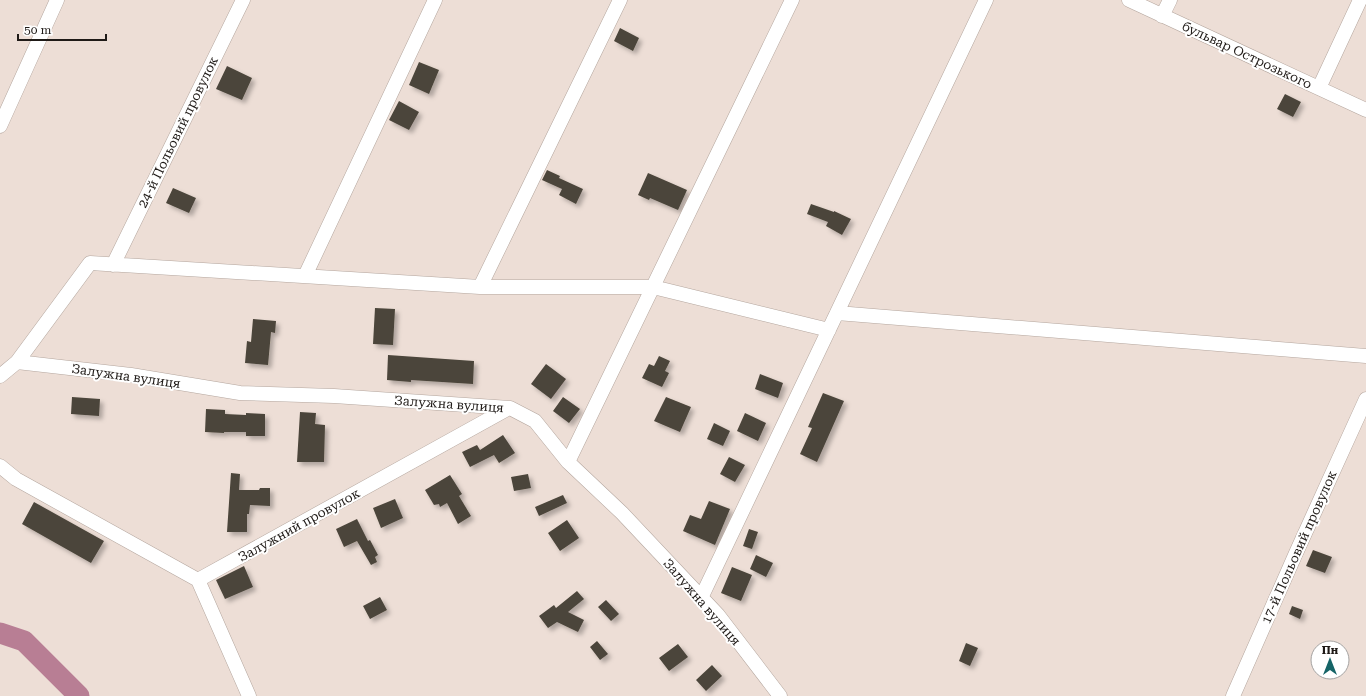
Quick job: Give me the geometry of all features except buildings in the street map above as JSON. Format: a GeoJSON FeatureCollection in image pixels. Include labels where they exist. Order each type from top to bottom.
{"type":"FeatureCollection","features":[{"type":"Feature","properties":{"kind":"street"},"geometry":{"type":"LineString","coordinates":[[0,126],[57,0]]}},
{"type":"Feature","properties":{"kind":"street","name":"24-й Польовий провулок"},"geometry":{"type":"LineString","coordinates":[[113,265],[244,0]]}},
{"type":"Feature","properties":{"kind":"street"},"geometry":{"type":"LineString","coordinates":[[304,276],[435,0]]}},
{"type":"Feature","properties":{"kind":"street"},"geometry":{"type":"LineString","coordinates":[[480,287],[620,0]]}},
{"type":"Feature","properties":{"kind":"street"},"geometry":{"type":"LineString","coordinates":[[568,462],[792,0]]}},
{"type":"Feature","properties":{"kind":"street"},"geometry":{"type":"LineString","coordinates":[[701,598],[986,0]]}},
{"type":"Feature","properties":{"kind":"street","name":"бульвар Острозького"},"geometry":{"type":"LineString","coordinates":[[1129,0],[1366,110]]}},
{"type":"Feature","properties":{"kind":"street"},"geometry":{"type":"LineString","coordinates":[[1162,16],[1170,0]]}},
{"type":"Feature","properties":{"kind":"street"},"geometry":{"type":"LineString","coordinates":[[1319,88],[1360,0]]}},
{"type":"Feature","properties":{"kind":"street"},"geometry":{"type":"LineString","coordinates":[[0,376],[17,362],[90,263],[480,287],[653,287],[829,330]]}},
{"type":"Feature","properties":{"kind":"street"},"geometry":{"type":"LineString","coordinates":[[836,314],[1366,356]]}},
{"type":"Feature","properties":{"kind":"street","name":"Залужна вулиця"},"geometry":{"type":"LineString","coordinates":[[17,362],[131,375],[240,393],[334,396],[510,408],[535,422],[568,462],[622,513],[718,615],[780,696]]}},
{"type":"Feature","properties":{"kind":"street","name":"17-й Польовий провулок"},"geometry":{"type":"LineString","coordinates":[[1233,696],[1366,399]]}},
{"type":"Feature","properties":{"kind":"street","name":"Залужний провулок"},"geometry":{"type":"LineString","coordinates":[[198,580],[510,408]]}},
{"type":"Feature","properties":{"kind":"street"},"geometry":{"type":"LineString","coordinates":[[0,466],[16,479],[198,580],[249,696]]}},
{"type":"Feature","properties":{"kind":"waterway"},"geometry":{"type":"LineString","coordinates":[[0,633],[24,641],[79,696]]}}]}
